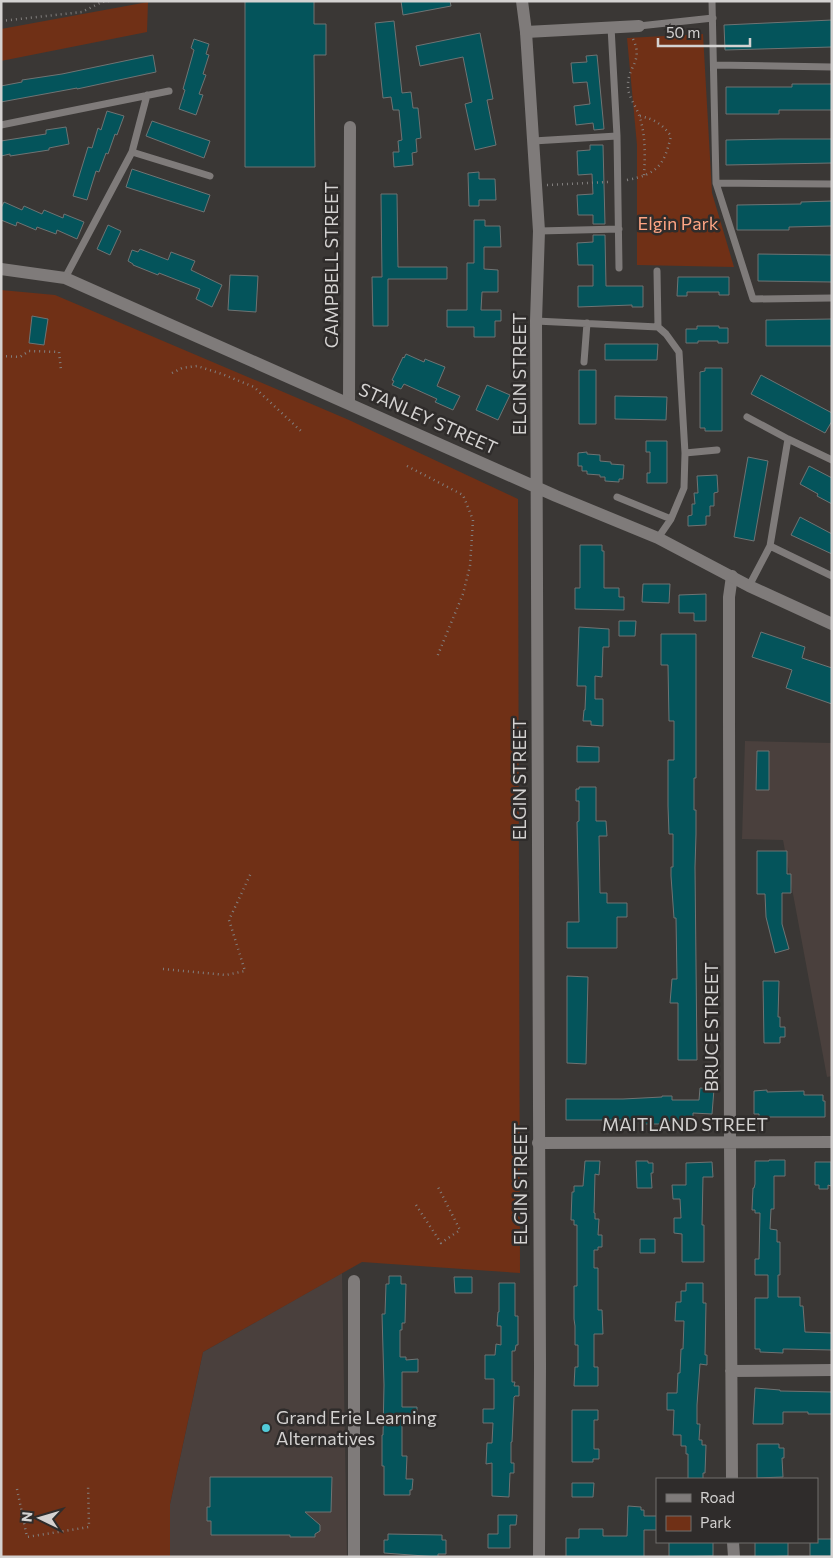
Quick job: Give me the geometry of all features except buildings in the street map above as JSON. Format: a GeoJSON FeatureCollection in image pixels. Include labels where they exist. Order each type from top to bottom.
{"type":"FeatureCollection","features":[{"type":"Feature","properties":{"kind":"street","name":"ELGIN STREET"},"geometry":{"type":"LineString","coordinates":[[522,1],[526,32],[539,231],[536,321],[539,1557]]}},
{"type":"Feature","properties":{"kind":"street"},"geometry":{"type":"LineString","coordinates":[[526,32],[633,26]]}},
{"type":"Feature","properties":{"kind":"street","name":"CAMPBELL STREET"},"geometry":{"type":"LineString","coordinates":[[349,403],[350,127]]}},
{"type":"Feature","properties":{"kind":"street","name":"STANLEY STREET"},"geometry":{"type":"LineString","coordinates":[[1,269],[66,278],[556,496],[658,538],[749,586],[832,624]]}},
{"type":"Feature","properties":{"kind":"street","name":"BRUCE STREET"},"geometry":{"type":"LineString","coordinates":[[732,576],[729,597],[732,1478]]}},
{"type":"Feature","properties":{"kind":"street","name":"MAITLAND STREET"},"geometry":{"type":"LineString","coordinates":[[538,1143],[832,1142]]}},
{"type":"Feature","properties":{"kind":"street"},"geometry":{"type":"LineString","coordinates":[[354,1281],[354,1557]]}},
{"type":"Feature","properties":{"kind":"street"},"geometry":{"type":"LineString","coordinates":[[731,1371],[832,1370]]}},
{"type":"Feature","properties":{"kind":"street"},"geometry":{"type":"LineString","coordinates":[[733,1543],[734,1557]]}},
{"type":"Feature","properties":{"kind":"lane"},"geometry":{"type":"LineString","coordinates":[[712,1],[716,183],[753,299],[832,298]]}},
{"type":"Feature","properties":{"kind":"lane"},"geometry":{"type":"LineString","coordinates":[[633,26],[713,18]]}},
{"type":"Feature","properties":{"kind":"lane"},"geometry":{"type":"LineString","coordinates":[[611,27],[617,136],[620,268]]}},
{"type":"Feature","properties":{"kind":"lane"},"geometry":{"type":"LineString","coordinates":[[714,65],[832,67]]}},
{"type":"Feature","properties":{"kind":"lane"},"geometry":{"type":"LineString","coordinates":[[1,125],[169,91]]}},
{"type":"Feature","properties":{"kind":"lane"},"geometry":{"type":"LineString","coordinates":[[66,278],[132,152],[147,95]]}},
{"type":"Feature","properties":{"kind":"lane"},"geometry":{"type":"LineString","coordinates":[[533,141],[617,136]]}},
{"type":"Feature","properties":{"kind":"lane"},"geometry":{"type":"LineString","coordinates":[[132,152],[210,176]]}},
{"type":"Feature","properties":{"kind":"lane"},"geometry":{"type":"LineString","coordinates":[[716,183],[832,184]]}},
{"type":"Feature","properties":{"kind":"lane"},"geometry":{"type":"LineString","coordinates":[[539,231],[619,229]]}},
{"type":"Feature","properties":{"kind":"lane"},"geometry":{"type":"LineString","coordinates":[[657,271],[658,327]]}},
{"type":"Feature","properties":{"kind":"lane"},"geometry":{"type":"LineString","coordinates":[[536,321],[658,327],[666,334],[679,352],[685,453],[684,488],[671,519],[658,538]]}},
{"type":"Feature","properties":{"kind":"lane"},"geometry":{"type":"LineString","coordinates":[[584,362],[587,323]]}},
{"type":"Feature","properties":{"kind":"lane"},"geometry":{"type":"LineString","coordinates":[[746,417],[832,460]]}},
{"type":"Feature","properties":{"kind":"lane"},"geometry":{"type":"LineString","coordinates":[[749,586],[770,546],[788,439]]}},
{"type":"Feature","properties":{"kind":"lane"},"geometry":{"type":"LineString","coordinates":[[685,453],[717,450]]}},
{"type":"Feature","properties":{"kind":"lane"},"geometry":{"type":"LineString","coordinates":[[617,497],[671,519]]}},
{"type":"Feature","properties":{"kind":"lane"},"geometry":{"type":"LineString","coordinates":[[770,546],[832,576]]}},
{"type":"Feature","properties":{"kind":"path"},"geometry":{"type":"LineString","coordinates":[[1,21],[82,12],[102,2],[110,1]]}},
{"type":"Feature","properties":{"kind":"path"},"geometry":{"type":"LineString","coordinates":[[633,26],[637,58],[628,78],[628,89],[640,116],[644,134],[644,176]]}},
{"type":"Feature","properties":{"kind":"path"},"geometry":{"type":"LineString","coordinates":[[1,356],[20,357],[29,351],[59,352],[61,370]]}},
{"type":"Feature","properties":{"kind":"path"},"geometry":{"type":"LineString","coordinates":[[172,373],[182,368],[198,366],[254,387],[302,432]]}},
{"type":"Feature","properties":{"kind":"path"},"geometry":{"type":"LineString","coordinates":[[407,466],[463,494],[473,520],[470,566],[463,594],[437,657]]}},
{"type":"Feature","properties":{"kind":"path"},"geometry":{"type":"LineString","coordinates":[[163,969],[226,975],[245,971],[229,920],[251,874]]}},
{"type":"Feature","properties":{"kind":"path"},"geometry":{"type":"LineString","coordinates":[[416,1205],[441,1243],[460,1230],[437,1185]]}},
{"type":"Feature","properties":{"kind":"path"},"geometry":{"type":"LineString","coordinates":[[17,1489],[27,1537],[89,1527],[88,1484]]}},
{"type":"Feature","properties":{"kind":"shaded area"},"geometry":{"type":"Polygon","coordinates":[[[745,741],[832,743],[832,1076],[827,1077],[783,840],[742,839],[745,741]]]}},
{"type":"Feature","properties":{"kind":"shaded area","name":"Grand Erie Learning Alternatives"},"geometry":{"type":"Polygon","coordinates":[[[342,1273],[347,1557],[170,1557],[170,1504],[203,1352],[342,1273]]]}},
{"type":"Feature","properties":{"kind":"green space"},"geometry":{"type":"Polygon","coordinates":[[[148,2],[147,32],[1,61],[1,29],[148,2]]]}},
{"type":"Feature","properties":{"kind":"green space","name":"Elgin Park"},"geometry":{"type":"Polygon","coordinates":[[[703,34],[712,193],[734,267],[637,265],[637,145],[627,38],[703,34]]]}},
{"type":"Feature","properties":{"kind":"green space"},"geometry":{"type":"Polygon","coordinates":[[[1,290],[55,295],[349,420],[518,499],[520,1273],[362,1262],[203,1352],[170,1504],[170,1557],[1,1557],[1,290]]]}},
{"type":"Feature","properties":{"kind":"place","name":"Grand Erie Learning Alternatives"},"geometry":{"type":"Point","coordinates":[266,1428]}}]}
